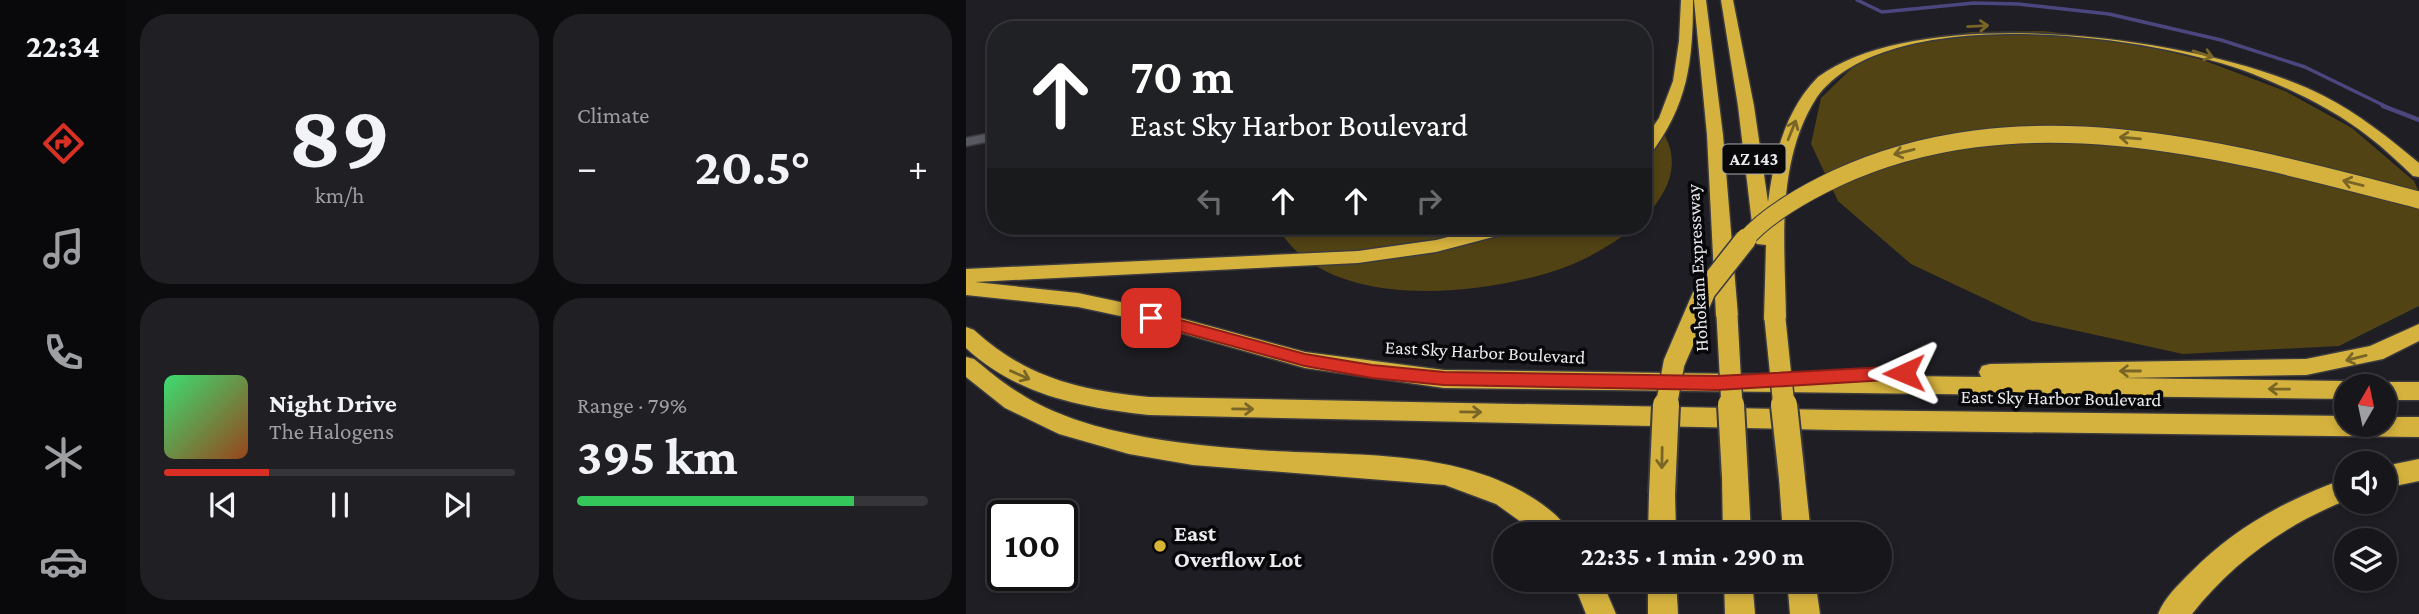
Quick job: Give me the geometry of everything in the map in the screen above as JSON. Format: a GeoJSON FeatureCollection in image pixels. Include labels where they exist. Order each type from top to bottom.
{"type":"FeatureCollection","features":[{"type":"Feature","properties":{"kind":"highway"},"geometry":{"type":"LineString","coordinates":[[1652,140],[1668,120],[1676,99],[1684,61],[1687,0]]}},
{"type":"Feature","properties":{"kind":"highway","name":"Hohokam Expressway"},"geometry":{"type":"LineString","coordinates":[[1700,0],[1715,135],[1737,522]]}},
{"type":"Feature","properties":{"kind":"highway","name":"AZ 143"},"geometry":{"type":"LineString","coordinates":[[1727,0],[1746,106],[1775,319],[1796,522]]}},
{"type":"Feature","properties":{"kind":"highway"},"geometry":{"type":"LineString","coordinates":[[1775,319],[1779,179],[1786,144],[1800,112],[1822,80],[1845,62],[1878,46],[1915,34],[1973,26],[2044,26],[2112,33],[2184,49],[2265,76],[2323,103],[2389,145],[2419,172]]}},
{"type":"Feature","properties":{"kind":"highway"},"geometry":{"type":"LineString","coordinates":[[1662,522],[1664,418],[1670,379],[1687,327],[1709,283],[1740,245],[1776,212],[1815,187],[1861,166],[1924,147],[1977,138],[2045,134],[2114,136],[2228,152],[2419,200]]}},
{"type":"Feature","properties":{"kind":"highway"},"geometry":{"type":"LineString","coordinates":[[966,276],[1358,257],[1436,246],[1478,235]]}},
{"type":"Feature","properties":{"kind":"highway","name":"East Sky Harbor Boulevard"},"geometry":{"type":"LineString","coordinates":[[966,288],[1022,292],[1103,304],[1305,360],[1395,374],[1475,380],[2334,390]]}},
{"type":"Feature","properties":{"kind":"highway"},"geometry":{"type":"LineString","coordinates":[[1717,383],[1877,373],[2280,369],[2354,359],[2385,349],[2419,332]]}},
{"type":"Feature","properties":{"kind":"highway","name":"East Sky Harbor Boulevard"},"geometry":{"type":"LineString","coordinates":[[966,335],[990,358],[1036,382],[1076,395],[1149,406],[1835,420],[2419,426]]}},
{"type":"Feature","properties":{"kind":"highway"},"geometry":{"type":"LineString","coordinates":[[966,365],[1014,402],[1083,432],[1176,452],[1445,474],[1482,485],[1520,503],[1542,522]]}},
{"type":"Feature","properties":{"kind":"highway"},"geometry":{"type":"LineString","coordinates":[[2398,391],[2419,391]]}},
{"type":"Feature","properties":{"kind":"highway"},"geometry":{"type":"LineString","coordinates":[[2397,475],[2419,470]]}},
{"type":"Feature","properties":{"kind":"highway"},"geometry":{"type":"LineString","coordinates":[[2173,614],[2200,583],[2249,540],[2303,507],[2334,494]]}},
{"type":"Feature","properties":{"kind":"highway"},"geometry":{"type":"LineString","coordinates":[[1592,592],[1601,614]]}},
{"type":"Feature","properties":{"kind":"highway"},"geometry":{"type":"LineString","coordinates":[[1662,592],[1662,614]]}},
{"type":"Feature","properties":{"kind":"highway"},"geometry":{"type":"LineString","coordinates":[[1739,592],[1740,614]]}},
{"type":"Feature","properties":{"kind":"highway"},"geometry":{"type":"LineString","coordinates":[[1802,592],[1805,614]]}},
{"type":"Feature","properties":{"kind":"street"},"geometry":{"type":"LineString","coordinates":[[966,142],[987,138]]}},
{"type":"Feature","properties":{"kind":"shaded area"},"geometry":{"type":"Polygon","coordinates":[[[2043,31],[2121,40],[2203,60],[2285,91],[2352,128],[2414,181],[2419,192],[2419,306],[2339,346],[2183,354],[2032,321],[1911,264],[1838,201],[1811,144],[1821,98],[1856,64],[1907,43],[1971,32],[2043,31]]]}},
{"type":"Feature","properties":{"kind":"shaded area"},"geometry":{"type":"Polygon","coordinates":[[[1652,119],[1665,136],[1672,163],[1670,177],[1652,208],[1652,119]]]}},
{"type":"Feature","properties":{"kind":"shaded area"},"geometry":{"type":"Polygon","coordinates":[[[1284,235],[1624,235],[1583,260],[1563,268],[1492,286],[1450,290],[1408,290],[1368,285],[1331,274],[1300,254],[1284,235]]]}},
{"type":"Feature","properties":{"kind":"waterway"},"geometry":{"type":"LineString","coordinates":[[1857,0],[1882,12],[1974,3],[2018,4],[2109,14],[2221,40],[2305,67],[2387,107]]}},
{"type":"Feature","properties":{"kind":"waterway"},"geometry":{"type":"LineString","coordinates":[[2383,106],[2419,120]]}},
{"type":"Feature","properties":{"kind":"place","name":"East Overflow Lot"},"geometry":{"type":"Point","coordinates":[1160,546]}},
{"type":"Feature","properties":{"kind":"route"},"geometry":{"type":"LineString","coordinates":[[1151,318],[1305,360],[1406,376],[1444,379],[1717,383],[1904,373]]}}]}
